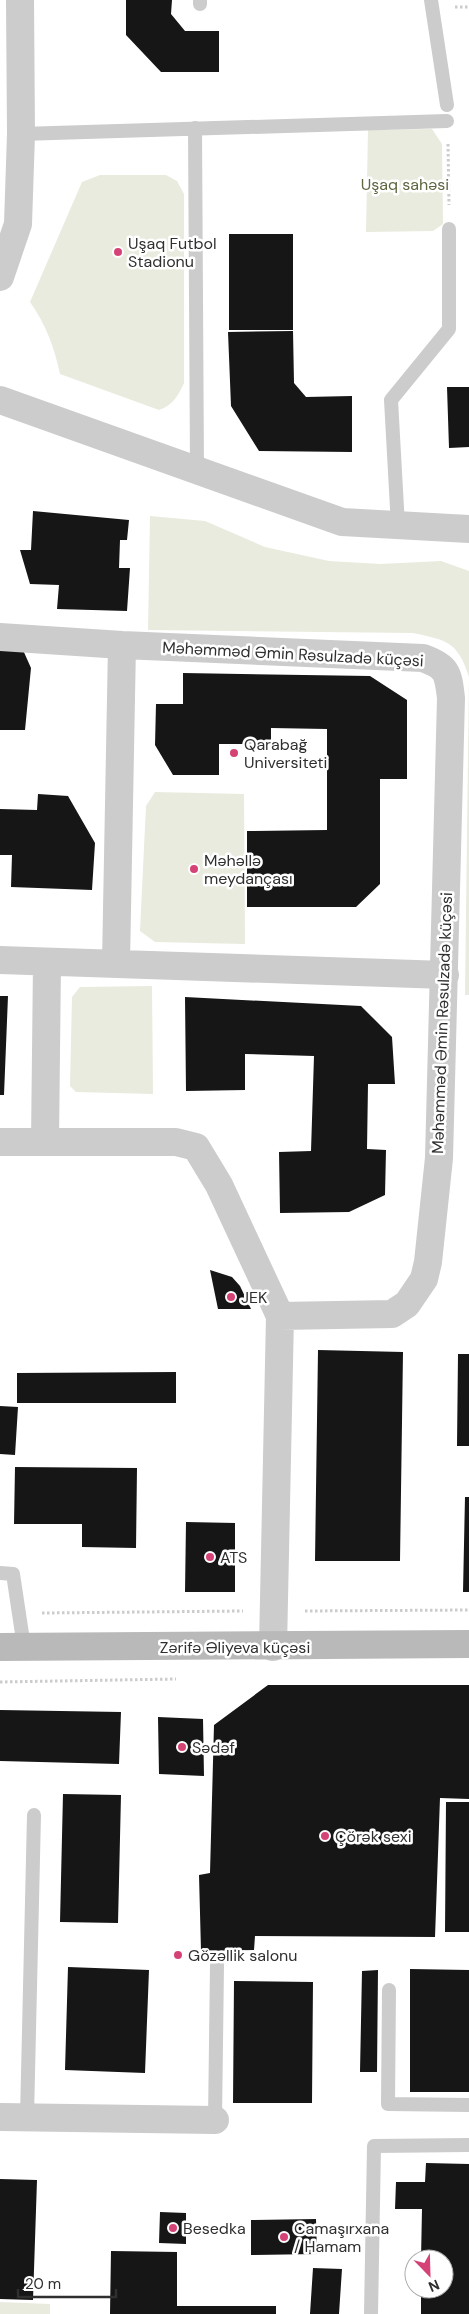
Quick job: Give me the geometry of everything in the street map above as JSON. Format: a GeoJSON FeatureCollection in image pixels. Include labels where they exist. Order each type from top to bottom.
{"type":"FeatureCollection","features":[{"type":"Feature","properties":{"kind":"main road","name":"Zərifə Əliyeva küçəsi"},"geometry":{"type":"LineString","coordinates":[[12,1647],[273,1647],[469,1644]]}},
{"type":"Feature","properties":{"kind":"street"},"geometry":{"type":"LineString","coordinates":[[0,278],[18,224],[21,134],[20,0]]}},
{"type":"Feature","properties":{"kind":"street"},"geometry":{"type":"LineString","coordinates":[[0,400],[342,522],[469,529]]}},
{"type":"Feature","properties":{"kind":"street","name":"Məhəmməd Əmin Rəsulzadə küçəsi"},"geometry":{"type":"LineString","coordinates":[[0,637],[122,645],[375,654],[423,658],[440,664],[448,675],[450,698],[445,975],[439,1158],[428,1262],[424,1279],[407,1304],[392,1314],[280,1316]]}},
{"type":"Feature","properties":{"kind":"street"},"geometry":{"type":"LineString","coordinates":[[116,963],[122,645]]}},
{"type":"Feature","properties":{"kind":"street"},"geometry":{"type":"LineString","coordinates":[[0,960],[445,975]]}},
{"type":"Feature","properties":{"kind":"street"},"geometry":{"type":"LineString","coordinates":[[45,1142],[47,962]]}},
{"type":"Feature","properties":{"kind":"street"},"geometry":{"type":"LineString","coordinates":[[0,1142],[176,1142],[196,1146],[219,1185],[280,1316],[273,1647]]}},
{"type":"Feature","properties":{"kind":"street"},"geometry":{"type":"LineString","coordinates":[[0,2117],[215,2120]]}},
{"type":"Feature","properties":{"kind":"lane"},"geometry":{"type":"LineString","coordinates":[[431,0],[447,105]]}},
{"type":"Feature","properties":{"kind":"lane"},"geometry":{"type":"LineString","coordinates":[[21,134],[447,121]]}},
{"type":"Feature","properties":{"kind":"lane"},"geometry":{"type":"LineString","coordinates":[[195,128],[197,470]]}},
{"type":"Feature","properties":{"kind":"lane"},"geometry":{"type":"LineString","coordinates":[[398,526],[391,400],[449,329],[449,229]]}},
{"type":"Feature","properties":{"kind":"lane"},"geometry":{"type":"LineString","coordinates":[[0,1573],[13,1574],[19,1614],[12,1647]]}},
{"type":"Feature","properties":{"kind":"lane"},"geometry":{"type":"LineString","coordinates":[[27,2117],[34,1815]]}},
{"type":"Feature","properties":{"kind":"lane"},"geometry":{"type":"LineString","coordinates":[[215,2120],[217,1965]]}},
{"type":"Feature","properties":{"kind":"lane"},"geometry":{"type":"LineString","coordinates":[[389,1990],[388,2104],[469,2105]]}},
{"type":"Feature","properties":{"kind":"lane"},"geometry":{"type":"LineString","coordinates":[[371,2314],[374,2146],[469,2145]]}},
{"type":"Feature","properties":{"kind":"path"},"geometry":{"type":"LineString","coordinates":[[447,121],[449,229]]}},
{"type":"Feature","properties":{"kind":"path"},"geometry":{"type":"LineString","coordinates":[[19,1614],[469,1610]]}},
{"type":"Feature","properties":{"kind":"green space","name":"Uşaq sahəsi"},"geometry":{"type":"Polygon","coordinates":[[[432,129],[442,144],[443,224],[433,231],[366,232],[368,130],[432,129]]]}},
{"type":"Feature","properties":{"kind":"green space","name":"Uşaq Futbol Stadionu"},"geometry":{"type":"Polygon","coordinates":[[[100,175],[166,175],[177,181],[184,194],[184,383],[175,400],[159,410],[60,374],[49,336],[30,302],[82,182],[100,175]]]}},
{"type":"Feature","properties":{"kind":"green space"},"geometry":{"type":"Polygon","coordinates":[[[150,516],[205,521],[265,547],[329,561],[380,564],[441,561],[469,571],[469,677],[460,656],[450,644],[413,633],[148,630],[150,516]]]}},
{"type":"Feature","properties":{"kind":"green space"},"geometry":{"type":"Polygon","coordinates":[[[469,677],[469,995],[465,995],[469,677]]]}},
{"type":"Feature","properties":{"kind":"green space","name":"Məhəllə meydançası"},"geometry":{"type":"Polygon","coordinates":[[[155,792],[244,794],[245,944],[155,942],[140,931],[146,806],[155,792]]]}},
{"type":"Feature","properties":{"kind":"green space"},"geometry":{"type":"Polygon","coordinates":[[[152,986],[153,1094],[76,1092],[70,1086],[72,997],[80,987],[152,986]]]}},
{"type":"Feature","properties":{"kind":"green space"},"geometry":{"type":"Polygon","coordinates":[[[0,2302],[50,2304],[50,2314],[0,2314],[0,2302]]]}},
{"type":"Feature","properties":{"kind":"building"},"geometry":{"type":"Polygon","coordinates":[[[126,0],[172,0],[171,14],[185,31],[219,31],[219,72],[161,72],[126,35],[126,0]]]}},
{"type":"Feature","properties":{"kind":"building"},"geometry":{"type":"Polygon","coordinates":[[[229,234],[293,234],[293,330],[229,330],[229,234]]]}},
{"type":"Feature","properties":{"kind":"building"},"geometry":{"type":"Polygon","coordinates":[[[293,331],[294,383],[306,397],[352,396],[352,452],[259,451],[231,406],[228,332],[293,331]]]}},
{"type":"Feature","properties":{"kind":"building"},"geometry":{"type":"Polygon","coordinates":[[[447,387],[469,387],[469,447],[449,448],[447,387]]]}},
{"type":"Feature","properties":{"kind":"building"},"geometry":{"type":"Polygon","coordinates":[[[33,511],[129,520],[127,540],[120,540],[119,568],[130,568],[127,611],[57,609],[59,585],[30,584],[20,550],[31,550],[33,511]]]}},
{"type":"Feature","properties":{"kind":"building"},"geometry":{"type":"Polygon","coordinates":[[[0,649],[23,650],[31,668],[25,730],[0,730],[0,649]]]}},
{"type":"Feature","properties":{"kind":"building"},"geometry":{"type":"Polygon","coordinates":[[[183,673],[370,676],[407,700],[407,779],[380,779],[380,884],[356,907],[247,907],[247,831],[327,830],[327,729],[271,728],[271,744],[219,744],[219,775],[173,775],[155,745],[156,704],[183,704],[183,673]]]}},
{"type":"Feature","properties":{"kind":"building"},"geometry":{"type":"Polygon","coordinates":[[[38,794],[68,796],[95,843],[92,890],[11,887],[12,855],[0,855],[0,809],[37,810],[38,794]]]}},
{"type":"Feature","properties":{"kind":"building"},"geometry":{"type":"Polygon","coordinates":[[[0,996],[8,996],[4,1095],[0,1095],[0,996]]]}},
{"type":"Feature","properties":{"kind":"building"},"geometry":{"type":"Polygon","coordinates":[[[185,997],[361,1006],[392,1037],[395,1084],[368,1084],[367,1149],[386,1150],[385,1195],[349,1212],[280,1213],[279,1152],[311,1151],[314,1056],[245,1054],[245,1090],[186,1091],[185,997]]]}},
{"type":"Feature","properties":{"kind":"building","name":"JEK"},"geometry":{"type":"Polygon","coordinates":[[[210,1270],[232,1277],[240,1286],[251,1309],[218,1309],[210,1270]]]}},
{"type":"Feature","properties":{"kind":"building"},"geometry":{"type":"Polygon","coordinates":[[[318,1350],[403,1352],[400,1561],[315,1561],[318,1350]]]}},
{"type":"Feature","properties":{"kind":"building"},"geometry":{"type":"Polygon","coordinates":[[[458,1354],[469,1354],[469,1446],[457,1446],[458,1354]]]}},
{"type":"Feature","properties":{"kind":"building"},"geometry":{"type":"Polygon","coordinates":[[[176,1372],[176,1403],[17,1403],[17,1373],[176,1372]]]}},
{"type":"Feature","properties":{"kind":"building"},"geometry":{"type":"Polygon","coordinates":[[[0,1406],[18,1407],[15,1455],[0,1454],[0,1406]]]}},
{"type":"Feature","properties":{"kind":"building"},"geometry":{"type":"Polygon","coordinates":[[[15,1467],[137,1468],[136,1548],[82,1547],[82,1524],[14,1524],[15,1467]]]}},
{"type":"Feature","properties":{"kind":"building"},"geometry":{"type":"Polygon","coordinates":[[[465,1497],[469,1497],[469,1592],[463,1592],[465,1497]]]}},
{"type":"Feature","properties":{"kind":"building","name":"ATS"},"geometry":{"type":"Polygon","coordinates":[[[186,1522],[235,1523],[235,1592],[185,1592],[186,1522]]]}},
{"type":"Feature","properties":{"kind":"building","name":"Çörək sexi"},"geometry":{"type":"Polygon","coordinates":[[[268,1685],[469,1685],[469,1799],[440,1798],[435,1937],[255,1936],[254,1950],[201,1951],[199,1875],[210,1873],[214,1725],[268,1685]]]}},
{"type":"Feature","properties":{"kind":"building"},"geometry":{"type":"Polygon","coordinates":[[[0,1710],[121,1712],[119,1764],[0,1761],[0,1710]]]}},
{"type":"Feature","properties":{"kind":"building"},"geometry":{"type":"Polygon","coordinates":[[[158,1717],[203,1719],[204,1776],[159,1774],[158,1717]]]}},
{"type":"Feature","properties":{"kind":"building"},"geometry":{"type":"Polygon","coordinates":[[[63,1794],[121,1795],[118,1923],[60,1922],[63,1794]]]}},
{"type":"Feature","properties":{"kind":"building"},"geometry":{"type":"Polygon","coordinates":[[[446,1802],[469,1802],[469,1932],[445,1932],[446,1802]]]}},
{"type":"Feature","properties":{"kind":"building"},"geometry":{"type":"Polygon","coordinates":[[[68,1967],[149,1970],[145,2073],[65,2070],[68,1967]]]}},
{"type":"Feature","properties":{"kind":"building"},"geometry":{"type":"Polygon","coordinates":[[[410,1969],[469,1970],[469,2092],[410,2092],[410,1969]]]}},
{"type":"Feature","properties":{"kind":"building"},"geometry":{"type":"Polygon","coordinates":[[[378,1970],[377,2072],[360,2072],[362,1971],[378,1970]]]}},
{"type":"Feature","properties":{"kind":"building"},"geometry":{"type":"Polygon","coordinates":[[[234,1981],[313,1982],[312,2103],[233,2103],[234,1981]]]}},
{"type":"Feature","properties":{"kind":"building"},"geometry":{"type":"Polygon","coordinates":[[[426,2163],[469,2164],[469,2314],[421,2314],[421,2299],[454,2299],[454,2249],[421,2249],[422,2209],[395,2209],[396,2182],[425,2182],[426,2163]]]}},
{"type":"Feature","properties":{"kind":"building"},"geometry":{"type":"Polygon","coordinates":[[[0,2179],[37,2180],[33,2300],[0,2299],[0,2179]]]}},
{"type":"Feature","properties":{"kind":"building","name":"Besedka"},"geometry":{"type":"Polygon","coordinates":[[[160,2212],[186,2213],[186,2244],[159,2243],[160,2212]]]}},
{"type":"Feature","properties":{"kind":"building","name":"Camaşırxana / Hamam"},"geometry":{"type":"Polygon","coordinates":[[[316,2219],[317,2254],[251,2255],[251,2220],[316,2219]]]}},
{"type":"Feature","properties":{"kind":"building"},"geometry":{"type":"Polygon","coordinates":[[[111,2251],[177,2252],[177,2306],[276,2306],[276,2314],[110,2314],[111,2251]]]}},
{"type":"Feature","properties":{"kind":"building"},"geometry":{"type":"Polygon","coordinates":[[[313,2268],[342,2269],[339,2314],[310,2314],[313,2268]]]}},
{"type":"Feature","properties":{"kind":"place","name":"Uşaq Futbol Stadionu"},"geometry":{"type":"Point","coordinates":[118,252]}},
{"type":"Feature","properties":{"kind":"place","name":"Qarabağ Universiteti"},"geometry":{"type":"Point","coordinates":[234,753]}},
{"type":"Feature","properties":{"kind":"place","name":"Məhəllə meydançası"},"geometry":{"type":"Point","coordinates":[194,869]}},
{"type":"Feature","properties":{"kind":"place","name":"JEK"},"geometry":{"type":"Point","coordinates":[231,1297]}},
{"type":"Feature","properties":{"kind":"place","name":"ATS"},"geometry":{"type":"Point","coordinates":[210,1557]}},
{"type":"Feature","properties":{"kind":"place","name":"Sədəf"},"geometry":{"type":"Point","coordinates":[182,1747]}},
{"type":"Feature","properties":{"kind":"place","name":"Çörək sexi"},"geometry":{"type":"Point","coordinates":[325,1836]}},
{"type":"Feature","properties":{"kind":"place","name":"Gözəllik salonu"},"geometry":{"type":"Point","coordinates":[178,1955]}},
{"type":"Feature","properties":{"kind":"place","name":"Besedka"},"geometry":{"type":"Point","coordinates":[173,2228]}},
{"type":"Feature","properties":{"kind":"place","name":"Camaşırxana / Hamam"},"geometry":{"type":"Point","coordinates":[284,2237]}}]}
